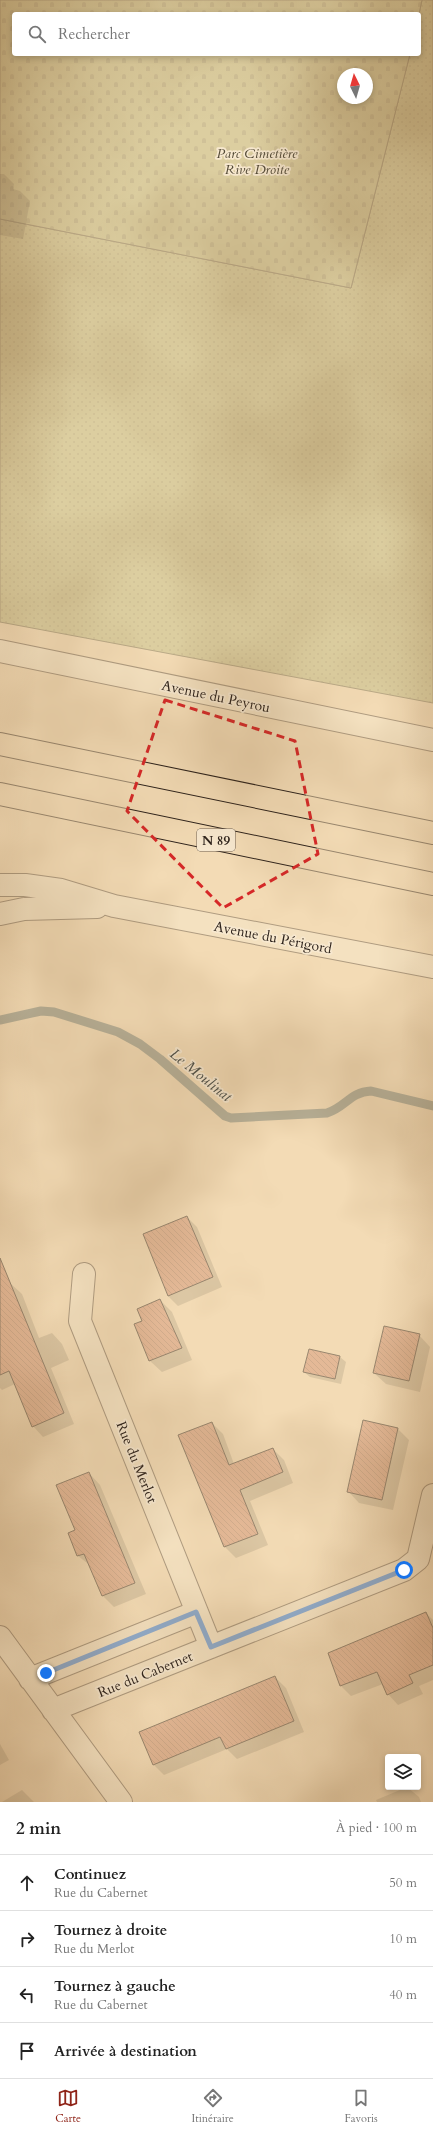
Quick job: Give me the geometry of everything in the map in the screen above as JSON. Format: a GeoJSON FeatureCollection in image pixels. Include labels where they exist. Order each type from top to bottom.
{"type":"FeatureCollection","features":[{"type":"Feature","properties":{"kind":"highway"},"geometry":{"type":"LineString","coordinates":[[0,744],[433,832]]}},
{"type":"Feature","properties":{"kind":"highway","name":"N 89"},"geometry":{"type":"LineString","coordinates":[[0,794],[433,884]]}},
{"type":"Feature","properties":{"kind":"street","name":"Avenue du Peyrou"},"geometry":{"type":"LineString","coordinates":[[0,651],[433,740]]}},
{"type":"Feature","properties":{"kind":"street","name":"Avenue du Périgord"},"geometry":{"type":"LineString","coordinates":[[0,885],[24,885],[61,890],[114,906],[433,966]]}},
{"type":"Feature","properties":{"kind":"street","name":"Avenue du Périgord"},"geometry":{"type":"LineString","coordinates":[[0,914],[24,909],[114,906]]}},
{"type":"Feature","properties":{"kind":"street","name":"Rue du Merlot"},"geometry":{"type":"LineString","coordinates":[[84,1274],[80,1321],[211,1647]]}},
{"type":"Feature","properties":{"kind":"street","name":"Rue du Cabernet"},"geometry":{"type":"LineString","coordinates":[[53,1710],[404,1570],[418,1559],[433,1496]]}},
{"type":"Feature","properties":{"kind":"street"},"geometry":{"type":"LineString","coordinates":[[30,1679],[196,1612]]}},
{"type":"Feature","properties":{"kind":"street"},"geometry":{"type":"LineString","coordinates":[[0,1638],[121,1802]]}},
{"type":"Feature","properties":{"kind":"highlighted area"},"geometry":{"type":"Polygon","coordinates":[[[165,700],[295,741],[318,854],[223,908],[127,811],[165,700]]]}},
{"type":"Feature","properties":{"kind":"green space","name":"Parc Cimetière Rive Droite"},"geometry":{"type":"Polygon","coordinates":[[[0,0],[422,0],[419,12],[12,12],[12,56],[409,56],[351,288],[0,219],[0,0]]]}},
{"type":"Feature","properties":{"kind":"green space"},"geometry":{"type":"Polygon","coordinates":[[[422,0],[433,0],[433,703],[0,622],[0,219],[351,288],[409,56],[421,56],[421,12],[419,12],[422,0]]]}},
{"type":"Feature","properties":{"kind":"building"},"geometry":{"type":"Polygon","coordinates":[[[187,1216],[213,1277],[168,1296],[143,1234],[187,1216]]]}},
{"type":"Feature","properties":{"kind":"building"},"geometry":{"type":"Polygon","coordinates":[[[0,1258],[64,1413],[32,1427],[9,1371],[0,1375],[0,1258]]]}},
{"type":"Feature","properties":{"kind":"building"},"geometry":{"type":"Polygon","coordinates":[[[160,1299],[182,1348],[149,1361],[134,1324],[142,1321],[137,1309],[160,1299]]]}},
{"type":"Feature","properties":{"kind":"building"},"geometry":{"type":"Polygon","coordinates":[[[384,1326],[420,1334],[409,1381],[373,1373],[384,1326]]]}},
{"type":"Feature","properties":{"kind":"building"},"geometry":{"type":"Polygon","coordinates":[[[309,1349],[340,1356],[335,1379],[303,1372],[309,1349]]]}},
{"type":"Feature","properties":{"kind":"building"},"geometry":{"type":"Polygon","coordinates":[[[363,1420],[398,1428],[382,1500],[347,1492],[363,1420]]]}},
{"type":"Feature","properties":{"kind":"building"},"geometry":{"type":"Polygon","coordinates":[[[212,1422],[229,1465],[273,1448],[283,1472],[240,1490],[258,1534],[224,1547],[178,1435],[212,1422]]]}},
{"type":"Feature","properties":{"kind":"building"},"geometry":{"type":"Polygon","coordinates":[[[89,1472],[135,1583],[102,1596],[84,1554],[77,1556],[68,1533],[75,1530],[56,1485],[89,1472]]]}},
{"type":"Feature","properties":{"kind":"building"},"geometry":{"type":"Polygon","coordinates":[[[426,1612],[433,1628],[433,1665],[409,1675],[413,1683],[387,1695],[377,1672],[340,1686],[328,1653],[426,1612]]]}},
{"type":"Feature","properties":{"kind":"building"},"geometry":{"type":"Polygon","coordinates":[[[275,1676],[294,1721],[226,1749],[220,1737],[153,1765],[139,1732],[275,1676]]]}},
{"type":"Feature","properties":{"kind":"waterway","name":"Le Moulinat"},"geometry":{"type":"LineString","coordinates":[[0,1020],[41,1011],[54,1012],[118,1032],[140,1044],[160,1059],[225,1116],[231,1118],[327,1113],[358,1094],[371,1091],[433,1106]]}},
{"type":"Feature","properties":{"kind":"route"},"geometry":{"type":"LineString","coordinates":[[46,1673],[196,1612],[211,1647],[404,1570]]}}]}
